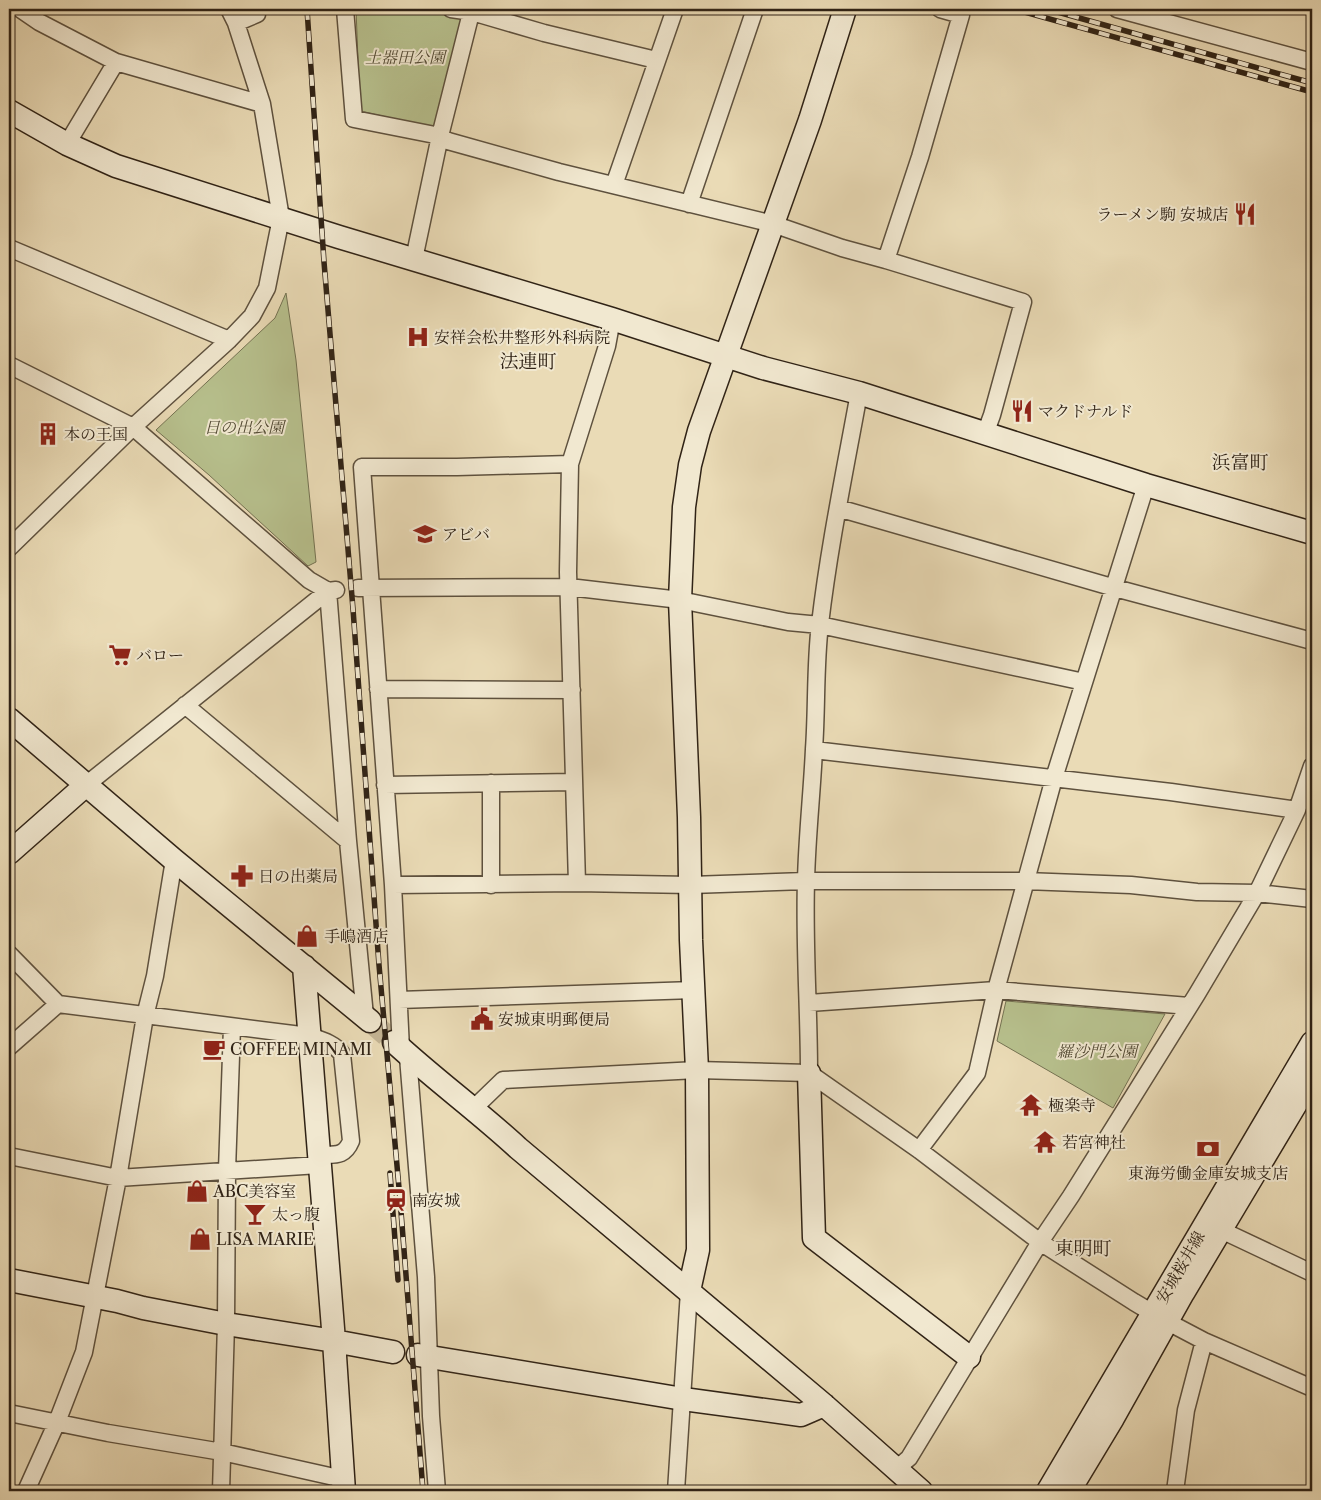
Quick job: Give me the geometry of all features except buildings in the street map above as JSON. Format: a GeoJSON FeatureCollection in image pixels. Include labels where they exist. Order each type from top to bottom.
{"type":"FeatureCollection","features":[{"type":"Feature","properties":{"kind":"street"},"geometry":{"type":"LineString","coordinates":[[20,9],[40,15],[116,62],[262,104]]}},
{"type":"Feature","properties":{"kind":"street"},"geometry":{"type":"LineString","coordinates":[[9,548],[133,427],[229,340],[252,316],[267,288],[281,218],[262,104],[233,16],[257,14],[257,9]]}},
{"type":"Feature","properties":{"kind":"street"},"geometry":{"type":"LineString","coordinates":[[345,9],[354,119],[440,136],[458,144],[773,224],[842,248],[1023,302],[985,434]]}},
{"type":"Feature","properties":{"kind":"street"},"geometry":{"type":"LineString","coordinates":[[451,9],[472,10],[544,33],[656,60]]}},
{"type":"Feature","properties":{"kind":"street"},"geometry":{"type":"LineString","coordinates":[[614,185],[675,9]]}},
{"type":"Feature","properties":{"kind":"street"},"geometry":{"type":"LineString","coordinates":[[689,204],[755,9]]}},
{"type":"Feature","properties":{"kind":"street"},"geometry":{"type":"LineString","coordinates":[[676,1491],[690,1291],[698,1250],[697,1070],[690,940],[686,710],[680,600],[684,507],[690,465],[699,431],[810,120],[846,9]]}},
{"type":"Feature","properties":{"kind":"street"},"geometry":{"type":"LineString","coordinates":[[886,260],[920,157],[961,14],[940,9]]}},
{"type":"Feature","properties":{"kind":"street"},"geometry":{"type":"LineString","coordinates":[[1117,9],[1312,62]]}},
{"type":"Feature","properties":{"kind":"street"},"geometry":{"type":"LineString","coordinates":[[414,259],[440,136],[472,10]]}},
{"type":"Feature","properties":{"kind":"street"},"geometry":{"type":"LineString","coordinates":[[66,144],[116,62]]}},
{"type":"Feature","properties":{"kind":"street"},"geometry":{"type":"LineString","coordinates":[[9,111],[66,144],[116,166],[612,319],[763,368],[859,394],[1146,485],[1312,532]]}},
{"type":"Feature","properties":{"kind":"street"},"geometry":{"type":"LineString","coordinates":[[9,248],[229,340]]}},
{"type":"Feature","properties":{"kind":"street"},"geometry":{"type":"LineString","coordinates":[[577,884],[569,587],[570,464],[607,346],[612,319]]}},
{"type":"Feature","properties":{"kind":"street"},"geometry":{"type":"LineString","coordinates":[[9,365],[133,427],[309,580],[332,590]]}},
{"type":"Feature","properties":{"kind":"street"},"geometry":{"type":"LineString","coordinates":[[859,394],[838,508],[820,625],[814,750],[808,822],[805,942],[814,1238],[970,1357]]}},
{"type":"Feature","properties":{"kind":"street"},"geometry":{"type":"LineString","coordinates":[[437,1491],[431,1416],[423,1356],[426,1277],[401,1050],[393,885],[378,690],[364,588],[362,467],[570,464]]}},
{"type":"Feature","properties":{"kind":"street"},"geometry":{"type":"LineString","coordinates":[[919,1150],[977,1073],[996,990],[1054,778],[1146,485]]}},
{"type":"Feature","properties":{"kind":"street"},"geometry":{"type":"LineString","coordinates":[[838,508],[1115,588],[1312,641]]}},
{"type":"Feature","properties":{"kind":"street"},"geometry":{"type":"LineString","coordinates":[[364,588],[569,587],[680,600],[788,622],[820,625],[1084,682]]}},
{"type":"Feature","properties":{"kind":"street"},"geometry":{"type":"LineString","coordinates":[[9,853],[86,784],[332,590]]}},
{"type":"Feature","properties":{"kind":"street"},"geometry":{"type":"LineString","coordinates":[[332,590],[348,842],[368,1019]]}},
{"type":"Feature","properties":{"kind":"street"},"geometry":{"type":"LineString","coordinates":[[378,690],[572,690]]}},
{"type":"Feature","properties":{"kind":"street"},"geometry":{"type":"LineString","coordinates":[[185,705],[348,842]]}},
{"type":"Feature","properties":{"kind":"street"},"geometry":{"type":"LineString","coordinates":[[9,719],[174,860],[368,1019]]}},
{"type":"Feature","properties":{"kind":"street"},"geometry":{"type":"LineString","coordinates":[[814,750],[1054,778],[1297,810]]}},
{"type":"Feature","properties":{"kind":"street"},"geometry":{"type":"LineString","coordinates":[[896,1468],[910,1458],[1040,1242],[1071,1196],[1257,893],[1297,810],[1312,766]]}},
{"type":"Feature","properties":{"kind":"street"},"geometry":{"type":"LineString","coordinates":[[385,785],[574,782]]}},
{"type":"Feature","properties":{"kind":"street"},"geometry":{"type":"LineString","coordinates":[[491,784],[491,885]]}},
{"type":"Feature","properties":{"kind":"street"},"geometry":{"type":"LineString","coordinates":[[26,1491],[57,1422],[84,1352],[118,1178],[145,1016],[155,976],[174,860]]}},
{"type":"Feature","properties":{"kind":"street"},"geometry":{"type":"LineString","coordinates":[[393,885],[690,885],[806,881],[1025,881],[1131,885],[1197,892],[1257,893],[1312,899]]}},
{"type":"Feature","properties":{"kind":"street"},"geometry":{"type":"LineString","coordinates":[[9,954],[58,1004],[309,1036],[329,1043],[342,1054],[352,1141],[348,1149],[341,1153],[318,1160],[227,1170],[118,1178],[9,1156]]}},
{"type":"Feature","properties":{"kind":"street"},"geometry":{"type":"LineString","coordinates":[[9,1413],[222,1452],[343,1485],[334,1341],[318,1160],[304,966]]}},
{"type":"Feature","properties":{"kind":"street"},"geometry":{"type":"LineString","coordinates":[[398,1000],[694,990]]}},
{"type":"Feature","properties":{"kind":"street"},"geometry":{"type":"LineString","coordinates":[[808,1003],[996,990],[1189,1006]]}},
{"type":"Feature","properties":{"kind":"street"},"geometry":{"type":"LineString","coordinates":[[9,1048],[58,1004]]}},
{"type":"Feature","properties":{"kind":"street"},"geometry":{"type":"LineString","coordinates":[[220,1491],[226,1324],[227,1170],[232,1027]]}},
{"type":"Feature","properties":{"kind":"street","name":"安城桜井線"},"geometry":{"type":"LineString","coordinates":[[1069,1491],[1113,1418],[1160,1317],[1312,1043]]}},
{"type":"Feature","properties":{"kind":"street"},"geometry":{"type":"LineString","coordinates":[[401,1050],[690,1291],[824,1405],[921,1491]]}},
{"type":"Feature","properties":{"kind":"street"},"geometry":{"type":"LineString","coordinates":[[473,1109],[503,1080],[697,1070],[809,1073],[919,1150],[1040,1242],[1160,1317],[1204,1340],[1312,1388]]}},
{"type":"Feature","properties":{"kind":"street","name":"安城桜井線"},"geometry":{"type":"LineString","coordinates":[[1048,1491],[1160,1317],[1221,1230],[1312,1077]]}},
{"type":"Feature","properties":{"kind":"street"},"geometry":{"type":"LineString","coordinates":[[1221,1230],[1312,1273]]}},
{"type":"Feature","properties":{"kind":"street"},"geometry":{"type":"LineString","coordinates":[[9,1280],[226,1324],[393,1352]]}},
{"type":"Feature","properties":{"kind":"street"},"geometry":{"type":"LineString","coordinates":[[1175,1491],[1186,1410],[1204,1340]]}},
{"type":"Feature","properties":{"kind":"street"},"geometry":{"type":"LineString","coordinates":[[423,1356],[683,1399],[801,1415],[824,1405]]}},
{"type":"Feature","properties":{"kind":"green space","name":"土器田公園"},"geometry":{"type":"Polygon","coordinates":[[[356,9],[426,11],[452,16],[461,20],[436,124],[431,127],[360,111],[356,9]]]}},
{"type":"Feature","properties":{"kind":"green space","name":"日の出公園"},"geometry":{"type":"Polygon","coordinates":[[[286,293],[296,360],[316,562],[308,566],[209,475],[156,430],[275,318],[286,293]]]}},
{"type":"Feature","properties":{"kind":"green space","name":"羅沙門公園"},"geometry":{"type":"Polygon","coordinates":[[[1006,1001],[1165,1014],[1113,1108],[997,1041],[1006,1001]]]}},
{"type":"Feature","properties":{"kind":"tunnel"},"geometry":{"type":"LineString","coordinates":[[370,1021],[394,1042]]}},
{"type":"Feature","properties":{"kind":"railway"},"geometry":{"type":"LineString","coordinates":[[307,9],[324,262],[353,609],[379,965],[423,1491]]}},
{"type":"Feature","properties":{"kind":"railway"},"geometry":{"type":"LineString","coordinates":[[1014,9],[1312,92]]}},
{"type":"Feature","properties":{"kind":"railway"},"geometry":{"type":"LineString","coordinates":[[1047,9],[1312,83]]}},
{"type":"Feature","properties":{"kind":"railway"},"geometry":{"type":"LineString","coordinates":[[390,1173],[398,1280]]}},
{"type":"Feature","properties":{"kind":"place","name":"ラーメン駒 安城店"},"geometry":{"type":"Point","coordinates":[1245,214]}},
{"type":"Feature","properties":{"kind":"place","name":"安祥会松井整形外科病院"},"geometry":{"type":"Point","coordinates":[418,337]}},
{"type":"Feature","properties":{"kind":"place","name":"マクドナルド"},"geometry":{"type":"Point","coordinates":[1022,411]}},
{"type":"Feature","properties":{"kind":"place","name":"本の王国"},"geometry":{"type":"Point","coordinates":[48,434]}},
{"type":"Feature","properties":{"kind":"place","name":"アビバ"},"geometry":{"type":"Point","coordinates":[425,534]}},
{"type":"Feature","properties":{"kind":"place","name":"バロー"},"geometry":{"type":"Point","coordinates":[120,655]}},
{"type":"Feature","properties":{"kind":"place","name":"日の出薬局"},"geometry":{"type":"Point","coordinates":[242,876]}},
{"type":"Feature","properties":{"kind":"place","name":"手嶋酒店"},"geometry":{"type":"Point","coordinates":[307,936]}},
{"type":"Feature","properties":{"kind":"place","name":"安城東明郵便局"},"geometry":{"type":"Point","coordinates":[482,1019]}},
{"type":"Feature","properties":{"kind":"place","name":"COFFEE MINAMI"},"geometry":{"type":"Point","coordinates":[214,1049]}},
{"type":"Feature","properties":{"kind":"place","name":"極楽寺"},"geometry":{"type":"Point","coordinates":[1031,1105]}},
{"type":"Feature","properties":{"kind":"place","name":"若宮神社"},"geometry":{"type":"Point","coordinates":[1045,1142]}},
{"type":"Feature","properties":{"kind":"place","name":"東海労働金庫安城支店"},"geometry":{"type":"Point","coordinates":[1208,1149]}},
{"type":"Feature","properties":{"kind":"place","name":"ABC美容室"},"geometry":{"type":"Point","coordinates":[197,1191]}},
{"type":"Feature","properties":{"kind":"place","name":"南安城"},"geometry":{"type":"Point","coordinates":[396,1200]}},
{"type":"Feature","properties":{"kind":"place","name":"太っ腹"},"geometry":{"type":"Point","coordinates":[255,1214]}},
{"type":"Feature","properties":{"kind":"place","name":"LISA MARIE"},"geometry":{"type":"Point","coordinates":[200,1239]}},
{"type":"Feature","properties":{"kind":"district","name":"法連町"},"geometry":{"type":"Point","coordinates":[528,361]}},
{"type":"Feature","properties":{"kind":"district","name":"浜富町"},"geometry":{"type":"Point","coordinates":[1240,462]}},
{"type":"Feature","properties":{"kind":"district","name":"東明町"},"geometry":{"type":"Point","coordinates":[1083,1248]}}]}
